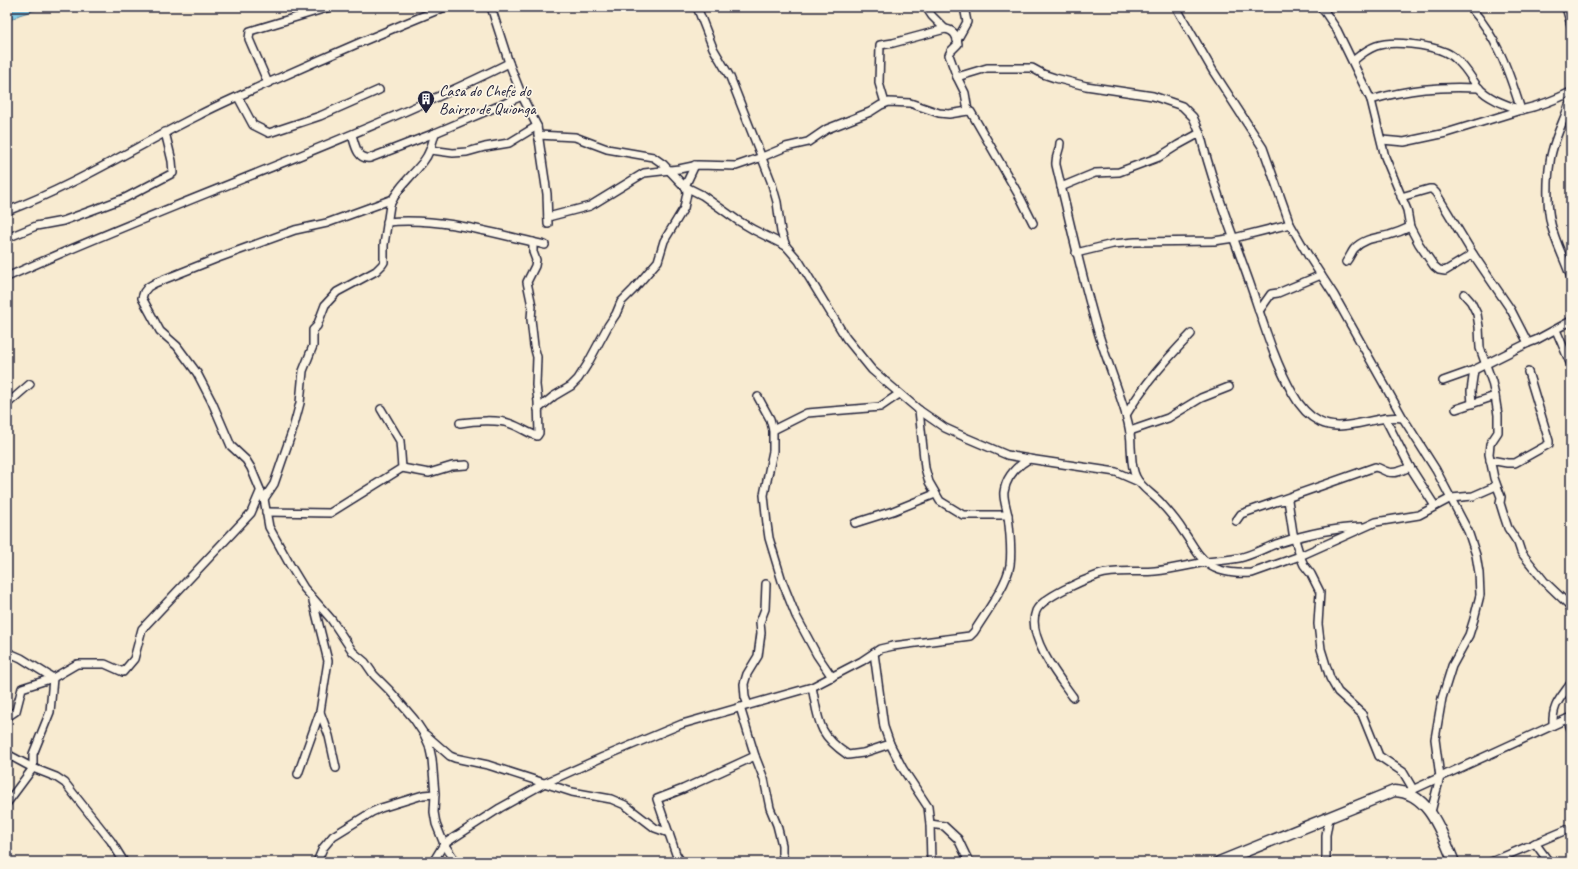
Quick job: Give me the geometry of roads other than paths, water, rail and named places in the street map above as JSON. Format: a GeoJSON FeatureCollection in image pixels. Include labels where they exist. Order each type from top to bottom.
{"type":"FeatureCollection","features":[{"type":"Feature","properties":{"kind":"main road"},"geometry":{"type":"LineString","coordinates":[[1219,862],[1388,793],[1394,791],[1410,791],[1431,812],[1454,862]]}},
{"type":"Feature","properties":{"kind":"street"},"geometry":{"type":"LineString","coordinates":[[268,83],[249,38],[250,31],[330,7]]}},
{"type":"Feature","properties":{"kind":"street"},"geometry":{"type":"LineString","coordinates":[[7,211],[73,183],[165,132],[268,83],[361,41],[445,7]]}},
{"type":"Feature","properties":{"kind":"street"},"geometry":{"type":"LineString","coordinates":[[491,7],[509,63],[522,96],[537,126],[547,194],[548,221],[590,206],[644,173],[653,173],[668,169],[679,169],[695,165],[715,164],[733,166],[762,157],[786,147],[808,142],[827,130],[870,112],[885,103],[910,103],[939,113],[949,114],[968,111]]}},
{"type":"Feature","properties":{"kind":"street"},"geometry":{"type":"LineString","coordinates":[[697,7],[715,52],[730,77],[771,181],[777,202],[781,232],[786,246],[799,261],[846,338],[872,370],[919,410],[945,428],[1007,455],[1116,472],[1139,482],[1172,516],[1200,556],[1206,562],[1212,567],[1221,570],[1240,573],[1252,573],[1300,556],[1376,522],[1419,515],[1451,498],[1473,496],[1496,486]]}},
{"type":"Feature","properties":{"kind":"street"},"geometry":{"type":"LineString","coordinates":[[926,7],[932,16],[945,29],[952,31],[956,35],[958,40]]}},
{"type":"Feature","properties":{"kind":"street"},"geometry":{"type":"LineString","coordinates":[[967,7],[965,12],[967,22],[956,47],[949,53],[957,77],[965,93],[968,111],[971,112],[1033,223]]}},
{"type":"Feature","properties":{"kind":"street"},"geometry":{"type":"LineString","coordinates":[[1176,7],[1213,71],[1263,148],[1290,224],[1334,295],[1403,418],[1436,470],[1468,531],[1476,555],[1480,595],[1469,635],[1452,666],[1442,698],[1435,739],[1440,777],[1431,812]]}},
{"type":"Feature","properties":{"kind":"street"},"geometry":{"type":"LineString","coordinates":[[1320,7],[1337,30],[1371,100],[1385,157],[1407,210],[1410,227],[1419,244],[1434,266],[1439,270],[1445,271],[1473,254]]}},
{"type":"Feature","properties":{"kind":"street"},"geometry":{"type":"LineString","coordinates":[[1470,7],[1482,20],[1501,55],[1511,78],[1521,110]]}},
{"type":"Feature","properties":{"kind":"street"},"geometry":{"type":"LineString","coordinates":[[1566,7],[1571,25]]}},
{"type":"Feature","properties":{"kind":"street"},"geometry":{"type":"LineString","coordinates":[[885,103],[879,83],[880,45],[892,44],[945,29]]}},
{"type":"Feature","properties":{"kind":"street"},"geometry":{"type":"LineString","coordinates":[[1353,61],[1366,51],[1378,46],[1393,44],[1430,47],[1447,52],[1458,61],[1470,74],[1479,88],[1498,101],[1521,110]]}},
{"type":"Feature","properties":{"kind":"street"},"geometry":{"type":"LineString","coordinates":[[7,277],[68,249],[352,135],[467,84],[509,63]]}},
{"type":"Feature","properties":{"kind":"street"},"geometry":{"type":"LineString","coordinates":[[957,77],[987,68],[1032,68],[1044,74],[1086,86],[1153,96],[1182,106],[1193,118],[1200,134],[1234,238],[1284,378],[1293,395],[1309,416],[1319,422],[1332,426],[1385,418],[1403,418]]}},
{"type":"Feature","properties":{"kind":"street"},"geometry":{"type":"LineString","coordinates":[[1371,100],[1390,94],[1421,88],[1479,88]]}},
{"type":"Feature","properties":{"kind":"street"},"geometry":{"type":"LineString","coordinates":[[238,97],[253,125],[269,133],[320,116],[379,90]]}},
{"type":"Feature","properties":{"kind":"street"},"geometry":{"type":"LineString","coordinates":[[1382,140],[1404,142],[1446,134],[1548,102],[1571,92]]}},
{"type":"Feature","properties":{"kind":"street"},"geometry":{"type":"LineString","coordinates":[[352,135],[358,153],[361,157],[366,159],[435,133],[522,96]]}},
{"type":"Feature","properties":{"kind":"street"},"geometry":{"type":"LineString","coordinates":[[1571,98],[1566,116],[1555,142],[1550,162],[1548,203],[1551,223],[1571,278]]}},
{"type":"Feature","properties":{"kind":"street"},"geometry":{"type":"LineString","coordinates":[[431,150],[453,153],[467,152],[509,143],[537,126]]}},
{"type":"Feature","properties":{"kind":"street"},"geometry":{"type":"LineString","coordinates":[[7,238],[36,226],[63,221],[125,198],[173,173],[172,161],[165,132]]}},
{"type":"Feature","properties":{"kind":"street"},"geometry":{"type":"LineString","coordinates":[[264,499],[274,484],[295,422],[300,403],[303,371],[313,344],[313,330],[317,326],[325,305],[337,292],[376,271],[384,262],[384,245],[387,222],[393,199],[431,150],[435,133]]}},
{"type":"Feature","properties":{"kind":"street"},"geometry":{"type":"LineString","coordinates":[[1061,187],[1095,173],[1119,172],[1126,170],[1159,157],[1200,134]]}},
{"type":"Feature","properties":{"kind":"street"},"geometry":{"type":"LineString","coordinates":[[538,135],[561,135],[576,137],[607,149],[653,157],[668,169],[679,182],[686,187],[702,195],[754,230],[786,246]]}},
{"type":"Feature","properties":{"kind":"street"},"geometry":{"type":"LineString","coordinates":[[1060,143],[1060,147],[1055,158],[1076,253],[1099,334],[1126,415],[1130,432],[1132,465],[1139,482]]}},
{"type":"Feature","properties":{"kind":"street"},"geometry":{"type":"LineString","coordinates":[[538,409],[554,396],[572,386],[578,379],[616,314],[621,302],[658,261],[664,241],[684,208],[687,193],[686,187],[695,165]]}},
{"type":"Feature","properties":{"kind":"street"},"geometry":{"type":"LineString","coordinates":[[1402,197],[1429,189],[1436,194],[1473,254],[1511,310],[1528,343]]}},
{"type":"Feature","properties":{"kind":"street"},"geometry":{"type":"LineString","coordinates":[[393,199],[327,223],[295,230],[218,258],[155,283],[148,287],[142,298],[160,331],[177,346],[196,373],[212,402],[229,442],[248,464],[264,499],[267,522],[273,536],[304,588],[329,616],[353,652],[365,662],[374,675],[414,719],[424,734],[431,752],[435,794],[434,816],[439,834],[456,862]]}},
{"type":"Feature","properties":{"kind":"street"},"geometry":{"type":"LineString","coordinates":[[387,222],[408,220],[449,224],[545,245]]}},
{"type":"Feature","properties":{"kind":"street"},"geometry":{"type":"LineString","coordinates":[[1076,253],[1113,244],[1136,242],[1214,241],[1234,238],[1290,224]]}},
{"type":"Feature","properties":{"kind":"street"},"geometry":{"type":"LineString","coordinates":[[1346,262],[1352,256],[1353,250],[1366,240],[1389,235],[1410,227]]}},
{"type":"Feature","properties":{"kind":"street"},"geometry":{"type":"LineString","coordinates":[[460,423],[481,421],[502,422],[521,428],[537,436],[539,433],[536,385],[537,357],[534,346],[531,319],[532,306],[527,282],[535,266],[533,242]]}},
{"type":"Feature","properties":{"kind":"street"},"geometry":{"type":"LineString","coordinates":[[1260,310],[1270,294],[1278,293],[1321,275]]}},
{"type":"Feature","properties":{"kind":"street"},"geometry":{"type":"LineString","coordinates":[[1464,294],[1471,302],[1477,314],[1480,348],[1492,382],[1495,396],[1498,415],[1498,432],[1489,447],[1490,460],[1496,486],[1500,492],[1501,505],[1508,528],[1520,544],[1521,552],[1544,581],[1568,604],[1571,609]]}},
{"type":"Feature","properties":{"kind":"street"},"geometry":{"type":"LineString","coordinates":[[1443,381],[1474,370],[1556,330],[1571,321]]}},
{"type":"Feature","properties":{"kind":"street"},"geometry":{"type":"LineString","coordinates":[[1556,330],[1570,362]]}},
{"type":"Feature","properties":{"kind":"street"},"geometry":{"type":"LineString","coordinates":[[1126,415],[1147,382],[1191,334]]}},
{"type":"Feature","properties":{"kind":"street"},"geometry":{"type":"LineString","coordinates":[[1472,404],[1471,391],[1474,370]]}},
{"type":"Feature","properties":{"kind":"street"},"geometry":{"type":"LineString","coordinates":[[1490,460],[1507,464],[1515,463],[1549,444],[1528,372]]}},
{"type":"Feature","properties":{"kind":"street"},"geometry":{"type":"LineString","coordinates":[[7,404],[30,384]]}},
{"type":"Feature","properties":{"kind":"street"},"geometry":{"type":"LineString","coordinates":[[1130,432],[1168,418],[1201,398],[1229,387]]}},
{"type":"Feature","properties":{"kind":"street"},"geometry":{"type":"LineString","coordinates":[[773,430],[807,413],[880,407],[899,394]]}},
{"type":"Feature","properties":{"kind":"street"},"geometry":{"type":"LineString","coordinates":[[1456,409],[1495,396]]}},
{"type":"Feature","properties":{"kind":"street"},"geometry":{"type":"LineString","coordinates":[[758,398],[770,419],[773,430],[773,451],[764,496],[770,538],[782,581],[796,616],[813,649],[832,677]]}},
{"type":"Feature","properties":{"kind":"street"},"geometry":{"type":"LineString","coordinates":[[381,409],[400,441],[402,468]]}},
{"type":"Feature","properties":{"kind":"street"},"geometry":{"type":"LineString","coordinates":[[919,410],[925,468],[935,494],[940,501],[964,515],[1008,515]]}},
{"type":"Feature","properties":{"kind":"street"},"geometry":{"type":"LineString","coordinates":[[1385,418],[1410,467],[1435,506]]}},
{"type":"Feature","properties":{"kind":"street"},"geometry":{"type":"LineString","coordinates":[[433,862],[444,844],[500,808],[545,783],[603,757],[682,724],[812,687],[880,649],[966,637],[974,632],[998,593],[1010,566],[1008,515],[1004,492],[1007,482],[1014,469],[1029,459]]}},
{"type":"Feature","properties":{"kind":"street"},"geometry":{"type":"LineString","coordinates":[[266,512],[330,513],[402,468],[429,473],[452,466],[466,465]]}},
{"type":"Feature","properties":{"kind":"street"},"geometry":{"type":"LineString","coordinates":[[1236,521],[1241,514],[1375,467],[1381,468],[1388,472],[1399,472],[1410,467]]}},
{"type":"Feature","properties":{"kind":"street"},"geometry":{"type":"LineString","coordinates":[[7,717],[16,711],[22,688],[53,678],[77,664],[105,664],[123,672],[134,658],[142,629],[251,512],[260,492]]}},
{"type":"Feature","properties":{"kind":"street"},"geometry":{"type":"LineString","coordinates":[[855,523],[893,511],[935,494]]}},
{"type":"Feature","properties":{"kind":"street"},"geometry":{"type":"LineString","coordinates":[[1279,500],[1288,500],[1294,539],[1304,565],[1311,574],[1320,592],[1318,624],[1322,649],[1330,678],[1338,692],[1362,714],[1379,756],[1403,772],[1410,791],[1569,718],[1571,729]]}},
{"type":"Feature","properties":{"kind":"street"},"geometry":{"type":"LineString","coordinates":[[1073,697],[1056,673],[1043,651],[1037,637],[1034,619],[1036,610],[1042,603],[1070,587],[1109,572],[1155,571],[1181,568],[1206,562],[1242,558],[1311,534],[1341,528],[1368,526]]}},
{"type":"Feature","properties":{"kind":"street"},"geometry":{"type":"LineString","coordinates":[[766,584],[765,609],[760,622],[761,635],[758,656],[747,674],[744,684],[744,706],[755,756],[768,790],[770,808],[777,825],[785,862]]}},
{"type":"Feature","properties":{"kind":"street"},"geometry":{"type":"LineString","coordinates":[[298,774],[320,712],[328,661],[313,599]]}},
{"type":"Feature","properties":{"kind":"street"},"geometry":{"type":"LineString","coordinates":[[7,652],[21,658],[53,678]]}},
{"type":"Feature","properties":{"kind":"street"},"geometry":{"type":"LineString","coordinates":[[874,653],[884,727],[890,744],[928,807],[931,862]]}},
{"type":"Feature","properties":{"kind":"street"},"geometry":{"type":"LineString","coordinates":[[7,803],[33,768],[33,754],[50,712],[53,678]]}},
{"type":"Feature","properties":{"kind":"street"},"geometry":{"type":"LineString","coordinates":[[1553,725],[1553,713],[1555,706],[1571,683]]}},
{"type":"Feature","properties":{"kind":"street"},"geometry":{"type":"LineString","coordinates":[[812,687],[821,728],[826,737],[836,747],[848,755],[862,753],[890,744]]}},
{"type":"Feature","properties":{"kind":"street"},"geometry":{"type":"LineString","coordinates":[[320,712],[329,736],[336,768]]}},
{"type":"Feature","properties":{"kind":"street"},"geometry":{"type":"LineString","coordinates":[[424,734],[450,756],[488,765],[572,792],[611,799],[625,805],[655,828],[669,833]]}},
{"type":"Feature","properties":{"kind":"street"},"geometry":{"type":"LineString","coordinates":[[7,754],[33,768],[56,777],[64,783],[111,842],[124,862]]}},
{"type":"Feature","properties":{"kind":"street"},"geometry":{"type":"LineString","coordinates":[[681,862],[676,854],[657,800],[658,798],[683,789],[755,756]]}},
{"type":"Feature","properties":{"kind":"street"},"geometry":{"type":"LineString","coordinates":[[317,862],[324,848],[333,836],[372,812],[423,795],[435,794]]}},
{"type":"Feature","properties":{"kind":"street"},"geometry":{"type":"LineString","coordinates":[[1326,862],[1326,836],[1329,818]]}},
{"type":"Feature","properties":{"kind":"street"},"geometry":{"type":"LineString","coordinates":[[930,824],[944,826],[958,839],[969,862]]}},
{"type":"Feature","properties":{"kind":"street"},"geometry":{"type":"LineString","coordinates":[[1491,862],[1571,828]]}},
{"type":"Feature","properties":{"kind":"street"},"geometry":{"type":"LineString","coordinates":[[1535,843],[1549,862]]}},
{"type":"Feature","properties":{"kind":"water"},"geometry":{"type":"Polygon","coordinates":[[[7,7],[45,7],[19,15],[7,22],[7,7]]]}},
{"type":"Feature","properties":{"kind":"place","name":"Casa do Chefe do Bairro de Quionga"},"geometry":{"type":"Point","coordinates":[426,114]}}]}
